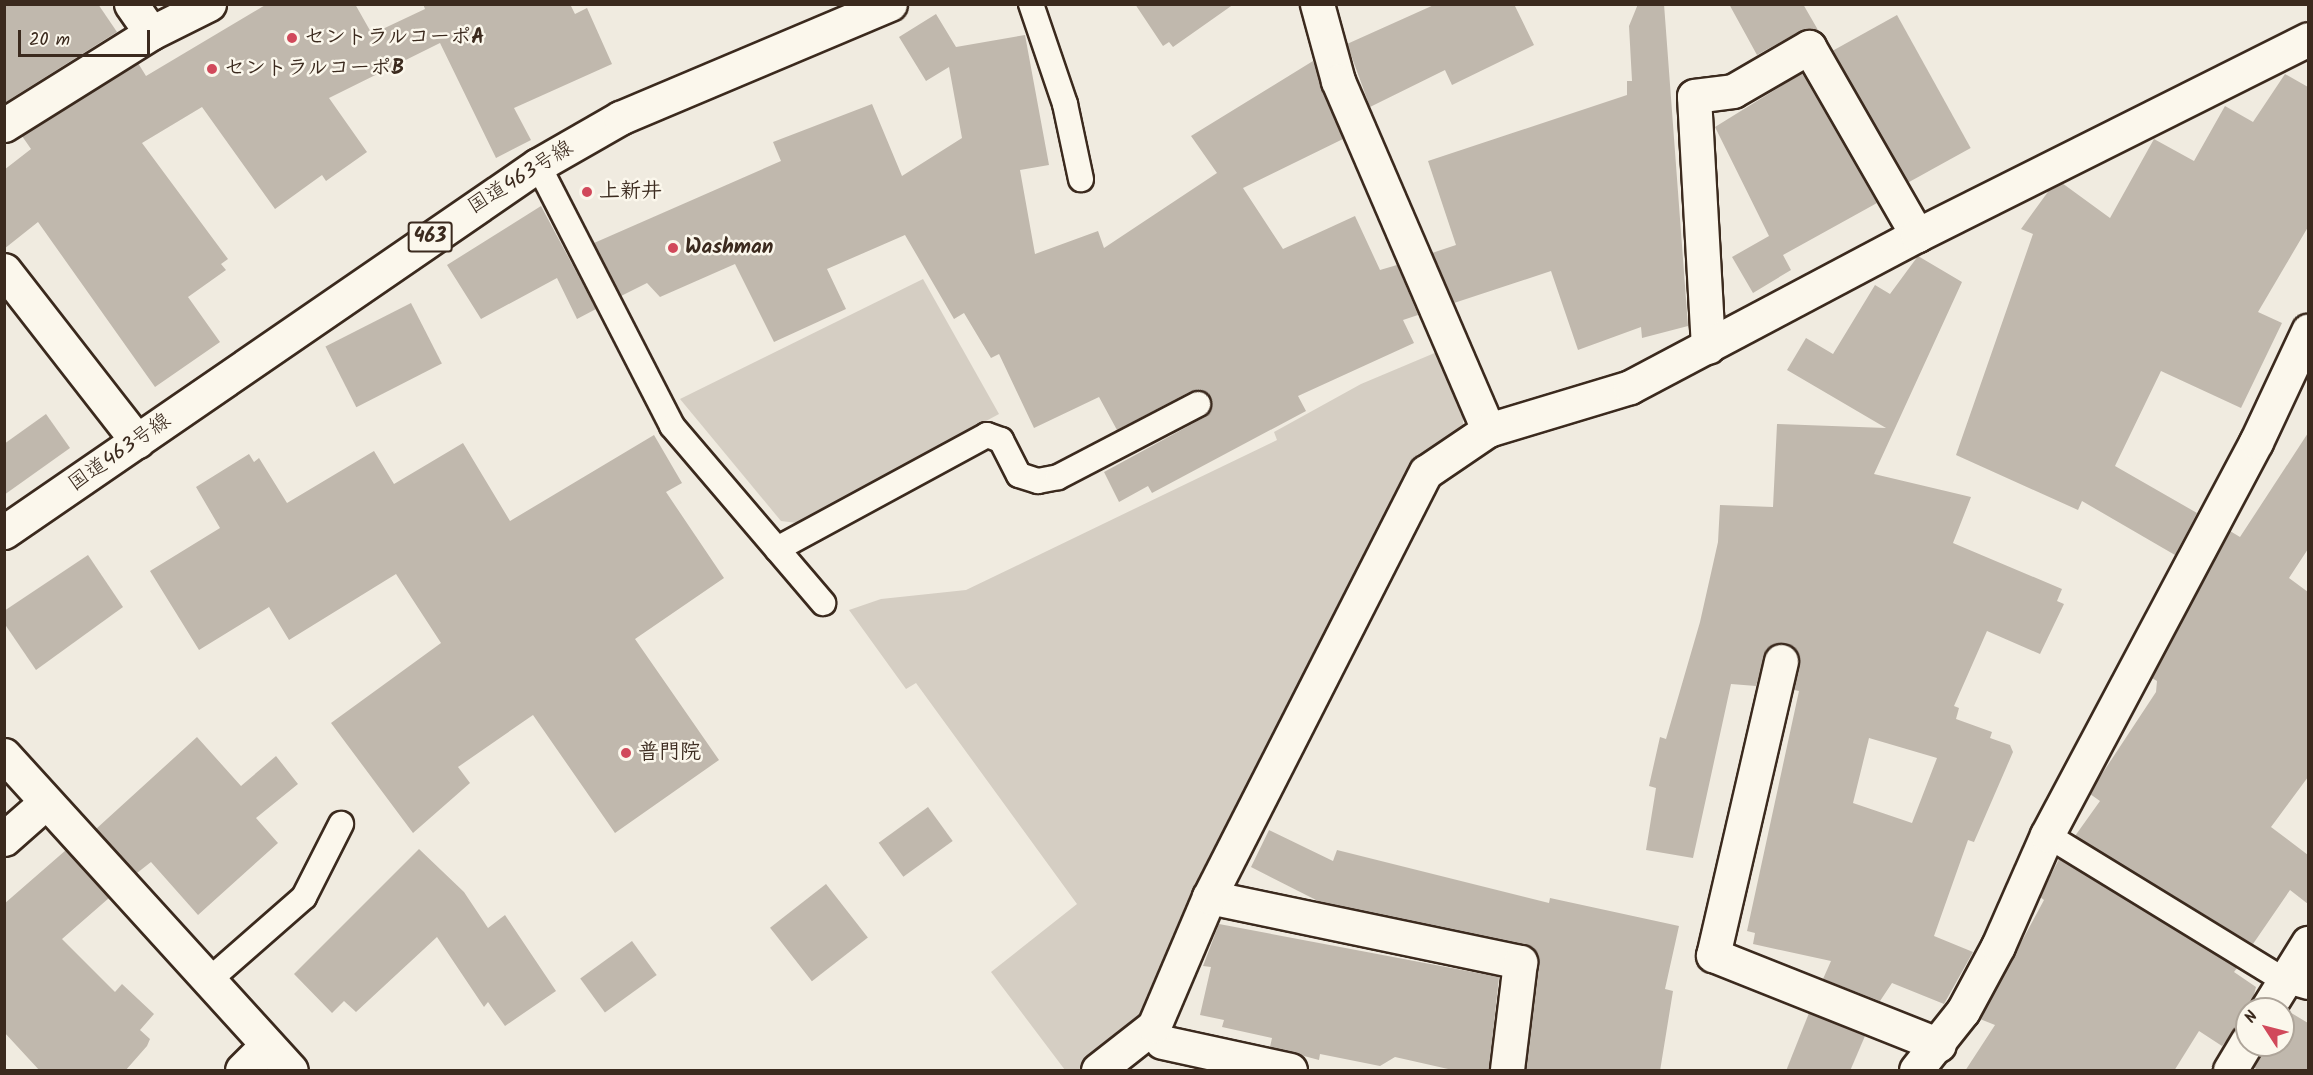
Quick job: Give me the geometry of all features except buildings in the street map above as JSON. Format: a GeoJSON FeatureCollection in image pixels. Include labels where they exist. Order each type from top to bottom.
{"type":"FeatureCollection","features":[{"type":"Feature","properties":{"kind":"main road"},"geometry":{"type":"LineString","coordinates":[[131,4],[151,33]]}},
{"type":"Feature","properties":{"kind":"main road"},"geometry":{"type":"LineString","coordinates":[[4,124],[151,33],[209,4]]}},
{"type":"Feature","properties":{"kind":"main road"},"geometry":{"type":"LineString","coordinates":[[1317,4],[1338,81],[1488,430]]}},
{"type":"Feature","properties":{"kind":"main road","name":"国道463号線"},"geometry":{"type":"LineString","coordinates":[[4,532],[538,165],[620,118],[876,7]]}},
{"type":"Feature","properties":{"kind":"main road"},"geometry":{"type":"LineString","coordinates":[[1160,1046],[1209,897],[1314,700],[1409,496],[1426,472],[1488,430],[1630,387],[1917,235],[2308,39]]}},
{"type":"Feature","properties":{"kind":"main road"},"geometry":{"type":"LineString","coordinates":[[1708,347],[1694,96],[1733,91],[1809,47],[1917,235]]}},
{"type":"Feature","properties":{"kind":"main road"},"geometry":{"type":"LineString","coordinates":[[4,270],[137,441]]}},
{"type":"Feature","properties":{"kind":"main road"},"geometry":{"type":"LineString","coordinates":[[1781,661],[1713,955],[1927,1062],[1998,946],[2047,835],[2308,331]]}},
{"type":"Feature","properties":{"kind":"main road"},"geometry":{"type":"LineString","coordinates":[[4,755],[207,982],[291,1071]]}},
{"type":"Feature","properties":{"kind":"main road"},"geometry":{"type":"LineString","coordinates":[[4,839],[45,803]]}},
{"type":"Feature","properties":{"kind":"main road"},"geometry":{"type":"LineString","coordinates":[[1209,897],[1520,962],[1507,1071]]}},
{"type":"Feature","properties":{"kind":"main road"},"geometry":{"type":"LineString","coordinates":[[2281,997],[2296,984],[2308,943]]}},
{"type":"Feature","properties":{"kind":"main road"},"geometry":{"type":"LineString","coordinates":[[242,1071],[266,1046]]}},
{"type":"Feature","properties":{"kind":"main road"},"geometry":{"type":"LineString","coordinates":[[1098,1071],[1160,1046],[1290,1071]]}},
{"type":"Feature","properties":{"kind":"main road"},"geometry":{"type":"LineString","coordinates":[[2230,1071],[2238,1057]]}},
{"type":"Feature","properties":{"kind":"lane"},"geometry":{"type":"LineString","coordinates":[[1031,4],[1065,104],[1081,179]]}},
{"type":"Feature","properties":{"kind":"lane"},"geometry":{"type":"LineString","coordinates":[[538,165],[672,426],[823,603]]}},
{"type":"Feature","properties":{"kind":"lane"},"geometry":{"type":"LineString","coordinates":[[777,549],[987,435],[1001,440],[1019,475],[1038,481],[1058,477],[1198,404]]}},
{"type":"Feature","properties":{"kind":"lane"},"geometry":{"type":"LineString","coordinates":[[207,982],[304,897],[341,824]]}},
{"type":"Feature","properties":{"kind":"lane"},"geometry":{"type":"LineString","coordinates":[[2047,835],[2296,984]]}},
{"type":"Feature","properties":{"kind":"shaded area"},"geometry":{"type":"Polygon","coordinates":[[[923,279],[999,414],[797,523],[781,521],[680,399],[923,279]]]}},
{"type":"Feature","properties":{"kind":"shaded area"},"geometry":{"type":"Polygon","coordinates":[[[1437,352],[1463,408],[1463,425],[1409,464],[1348,601],[1138,1023],[1079,1070],[1065,1070],[991,972],[1077,904],[916,683],[906,689],[849,610],[881,599],[966,590],[1277,440],[1274,432],[1361,384],[1437,352]]]}},
{"type":"Feature","properties":{"kind":"place","name":"セントラルコーポA"},"geometry":{"type":"Point","coordinates":[292,38]}},
{"type":"Feature","properties":{"kind":"place","name":"セントラルコーポB"},"geometry":{"type":"Point","coordinates":[212,69]}},
{"type":"Feature","properties":{"kind":"place","name":"上新井"},"geometry":{"type":"Point","coordinates":[587,192]}},
{"type":"Feature","properties":{"kind":"place","name":"Washman"},"geometry":{"type":"Point","coordinates":[673,248]}},
{"type":"Feature","properties":{"kind":"place","name":"普門院"},"geometry":{"type":"Point","coordinates":[626,753]}}]}
